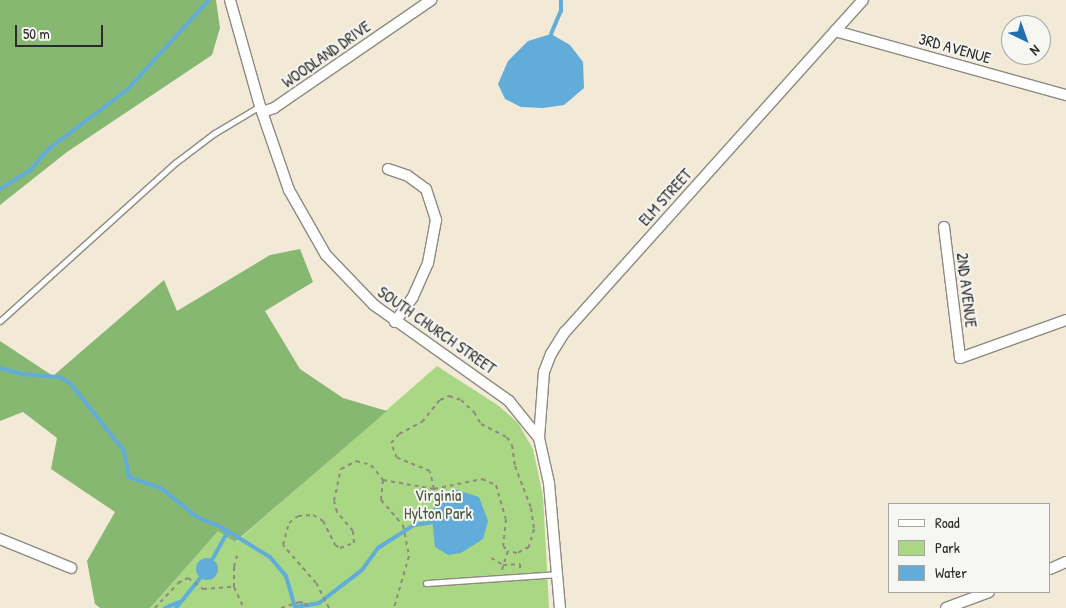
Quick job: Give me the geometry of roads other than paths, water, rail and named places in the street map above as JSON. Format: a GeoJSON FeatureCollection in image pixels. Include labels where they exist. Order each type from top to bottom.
{"type":"FeatureCollection","features":[{"type":"Feature","properties":{"kind":"street","name":"SOUTH CHURCH STREET"},"geometry":{"type":"LineString","coordinates":[[230,0],[261,109],[289,190],[313,235],[357,291],[395,322],[509,401],[539,438],[548,476],[560,608]]}},
{"type":"Feature","properties":{"kind":"street","name":"WOODLAND DRIVE"},"geometry":{"type":"LineString","coordinates":[[261,109],[274,108],[430,0]]}},
{"type":"Feature","properties":{"kind":"street","name":"ELM STREET"},"geometry":{"type":"LineString","coordinates":[[539,438],[544,372],[551,354],[565,332],[863,0]]}},
{"type":"Feature","properties":{"kind":"street","name":"3RD AVENUE"},"geometry":{"type":"LineString","coordinates":[[835,31],[1066,95]]}},
{"type":"Feature","properties":{"kind":"street"},"geometry":{"type":"LineString","coordinates":[[388,169],[408,176],[426,189],[436,220],[428,263],[413,296],[395,322]]}},
{"type":"Feature","properties":{"kind":"street","name":"2ND AVENUE"},"geometry":{"type":"LineString","coordinates":[[944,226],[960,358],[1066,320]]}},
{"type":"Feature","properties":{"kind":"street"},"geometry":{"type":"LineString","coordinates":[[0,539],[71,568]]}},
{"type":"Feature","properties":{"kind":"street"},"geometry":{"type":"LineString","coordinates":[[1051,569],[1066,562]]}},
{"type":"Feature","properties":{"kind":"street"},"geometry":{"type":"LineString","coordinates":[[946,608],[986,593]]}},
{"type":"Feature","properties":{"kind":"lane"},"geometry":{"type":"LineString","coordinates":[[0,321],[175,163],[213,134],[261,109]]}},
{"type":"Feature","properties":{"kind":"lane"},"geometry":{"type":"LineString","coordinates":[[426,582],[558,574]]}},
{"type":"Feature","properties":{"kind":"water"},"geometry":{"type":"Polygon","coordinates":[[[551,34],[570,45],[583,62],[584,88],[564,105],[543,108],[521,107],[505,99],[498,84],[508,61],[528,41],[551,34]]]}},
{"type":"Feature","properties":{"kind":"water"},"geometry":{"type":"Polygon","coordinates":[[[454,489],[479,497],[488,521],[483,539],[461,553],[448,555],[435,547],[432,518],[435,500],[454,489]]]}},
{"type":"Feature","properties":{"kind":"water"},"geometry":{"type":"Polygon","coordinates":[[[207,558],[217,565],[218,569],[211,579],[207,580],[197,573],[196,569],[203,559],[207,558]]]}},
{"type":"Feature","properties":{"kind":"waterway"},"geometry":{"type":"LineString","coordinates":[[0,189],[30,170],[50,148],[127,90],[209,0]]}},
{"type":"Feature","properties":{"kind":"waterway"},"geometry":{"type":"LineString","coordinates":[[551,34],[561,11],[561,0]]}},
{"type":"Feature","properties":{"kind":"waterway"},"geometry":{"type":"LineString","coordinates":[[0,368],[22,374],[60,377],[71,384],[124,451],[129,477],[161,488],[197,517],[221,527],[270,557],[286,576],[295,608]]}},
{"type":"Feature","properties":{"kind":"waterway"},"geometry":{"type":"LineString","coordinates":[[295,607],[319,603],[362,570],[378,548],[414,525],[432,522]]}},
{"type":"Feature","properties":{"kind":"waterway"},"geometry":{"type":"LineString","coordinates":[[212,560],[228,531]]}},
{"type":"Feature","properties":{"kind":"waterway"},"geometry":{"type":"LineString","coordinates":[[176,608],[200,578]]}},
{"type":"Feature","properties":{"kind":"waterway"},"geometry":{"type":"LineString","coordinates":[[165,608],[179,602]]}},
{"type":"Feature","properties":{"kind":"park label","name":"Virginia Hylton Park"},"geometry":{"type":"Point","coordinates":[438,504]}}]}
